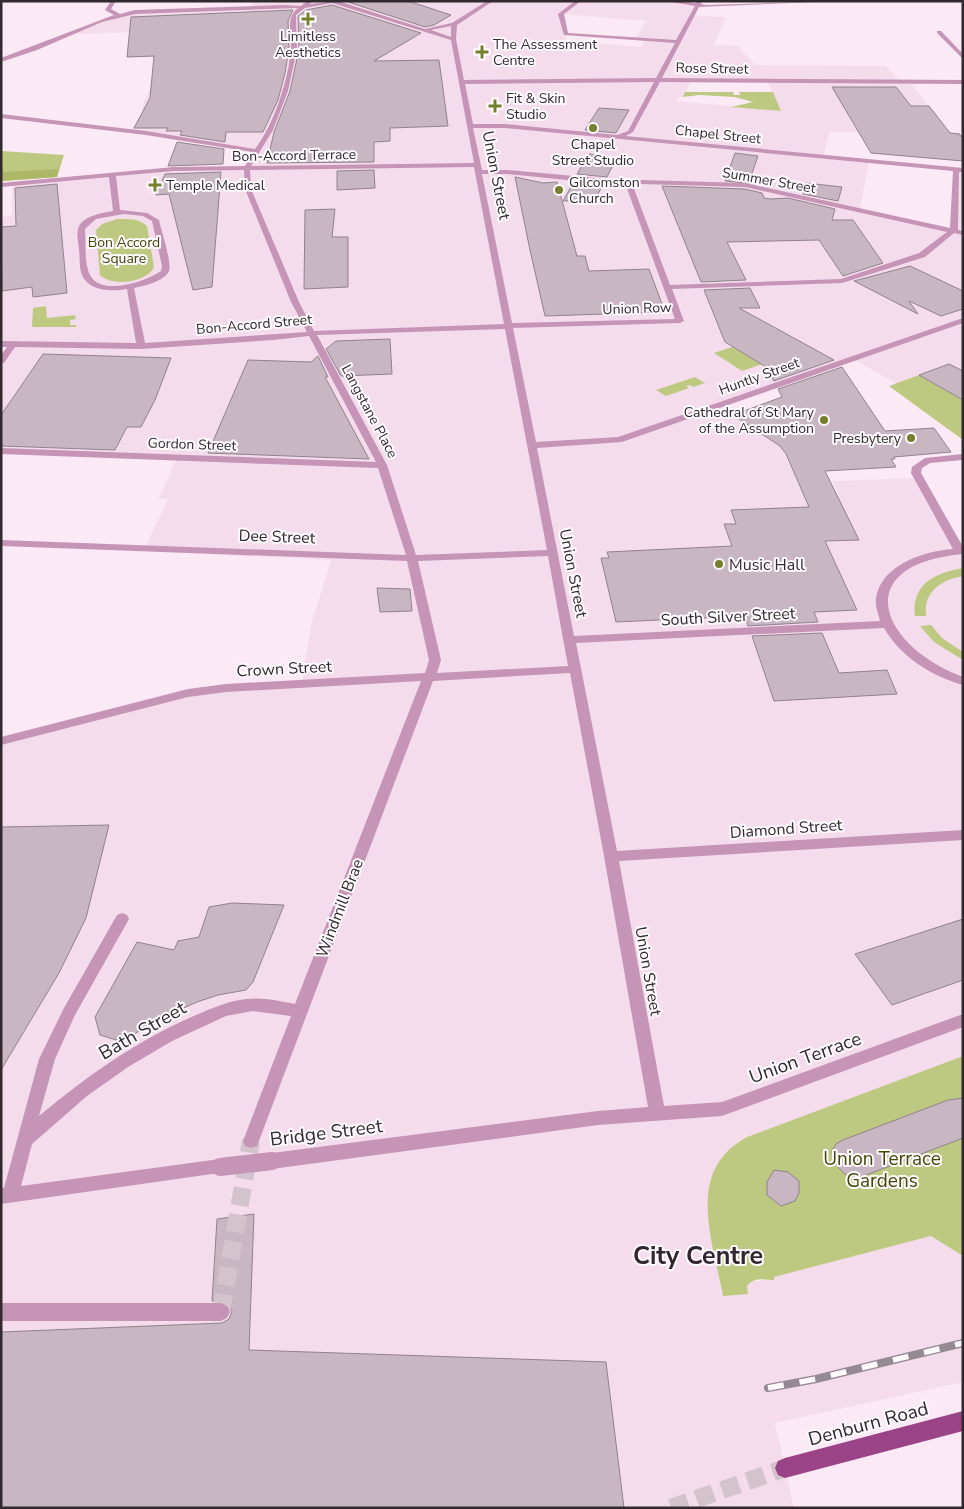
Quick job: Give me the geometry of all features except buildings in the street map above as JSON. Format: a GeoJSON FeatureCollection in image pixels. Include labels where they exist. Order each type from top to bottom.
{"type":"FeatureCollection","features":[{"type":"Feature","properties":{"kind":"main road","name":"Denburn Road"},"geometry":{"type":"LineString","coordinates":[[785,1468],[963,1421]]}},
{"type":"Feature","properties":{"kind":"street"},"geometry":{"type":"LineString","coordinates":[[114,1],[108,10],[118,15]]}},
{"type":"Feature","properties":{"kind":"street"},"geometry":{"type":"LineString","coordinates":[[247,168],[269,131],[288,78],[294,48],[293,18],[295,12],[310,1]]}},
{"type":"Feature","properties":{"kind":"street"},"geometry":{"type":"LineString","coordinates":[[1,60],[15,56],[99,20],[134,12],[283,6],[301,7],[332,1],[453,39]]}},
{"type":"Feature","properties":{"kind":"street"},"geometry":{"type":"LineString","coordinates":[[423,31],[454,24],[491,1]]}},
{"type":"Feature","properties":{"kind":"street"},"geometry":{"type":"LineString","coordinates":[[579,1],[561,14],[566,34],[678,42]]}},
{"type":"Feature","properties":{"kind":"street"},"geometry":{"type":"LineString","coordinates":[[668,1],[699,3],[833,1]]}},
{"type":"Feature","properties":{"kind":"street"},"geometry":{"type":"LineString","coordinates":[[617,137],[630,132],[699,3]]}},
{"type":"Feature","properties":{"kind":"street","name":"Union Street"},"geometry":{"type":"LineString","coordinates":[[454,24],[453,39],[461,82],[611,856],[657,1114]]}},
{"type":"Feature","properties":{"kind":"street"},"geometry":{"type":"LineString","coordinates":[[939,32],[963,57]]}},
{"type":"Feature","properties":{"kind":"street","name":"Rose Street"},"geometry":{"type":"LineString","coordinates":[[461,82],[657,80],[963,82]]}},
{"type":"Feature","properties":{"kind":"street"},"geometry":{"type":"LineString","coordinates":[[1,116],[146,133],[256,151]]}},
{"type":"Feature","properties":{"kind":"street","name":"Chapel Street"},"geometry":{"type":"LineString","coordinates":[[470,126],[505,126],[959,169]]}},
{"type":"Feature","properties":{"kind":"street"},"geometry":{"type":"LineString","coordinates":[[630,132],[632,136],[639,139]]}},
{"type":"Feature","properties":{"kind":"street","name":"Langstane Place"},"geometry":{"type":"LineString","coordinates":[[247,168],[245,176],[248,189],[285,279],[382,465],[412,558],[435,660],[434,668],[428,677]]}},
{"type":"Feature","properties":{"kind":"street","name":"Bon-Accord Terrace"},"geometry":{"type":"LineString","coordinates":[[1,185],[174,169],[478,168]]}},
{"type":"Feature","properties":{"kind":"street","name":"Summer Street"},"geometry":{"type":"LineString","coordinates":[[478,168],[618,182],[629,185],[641,182],[717,182],[746,185],[959,232]]}},
{"type":"Feature","properties":{"kind":"street"},"geometry":{"type":"LineString","coordinates":[[668,287],[842,281],[922,255],[959,232],[959,169]]}},
{"type":"Feature","properties":{"kind":"street"},"geometry":{"type":"LineString","coordinates":[[112,175],[117,213]]}},
{"type":"Feature","properties":{"kind":"street","name":"Union Row"},"geometry":{"type":"LineString","coordinates":[[509,326],[680,321],[629,185]]}},
{"type":"Feature","properties":{"kind":"street"},"geometry":{"type":"LineString","coordinates":[[117,213],[137,213],[155,220],[166,266],[165,272],[151,282],[130,287],[101,286],[86,279],[81,229],[83,225],[98,216],[117,213]]}},
{"type":"Feature","properties":{"kind":"street"},"geometry":{"type":"LineString","coordinates":[[130,287],[141,346]]}},
{"type":"Feature","properties":{"kind":"street","name":"Huntly Street"},"geometry":{"type":"LineString","coordinates":[[532,445],[619,440],[963,320]]}},
{"type":"Feature","properties":{"kind":"street","name":"Bon-Accord Street"},"geometry":{"type":"LineString","coordinates":[[1,344],[141,346],[273,338],[333,331],[509,326]]}},
{"type":"Feature","properties":{"kind":"street"},"geometry":{"type":"LineString","coordinates":[[1,361],[13,344]]}},
{"type":"Feature","properties":{"kind":"street","name":"Gordon Street"},"geometry":{"type":"LineString","coordinates":[[1,450],[382,465]]}},
{"type":"Feature","properties":{"kind":"street"},"geometry":{"type":"LineString","coordinates":[[963,457],[928,460],[917,467],[916,473],[961,551],[926,557],[910,563],[897,572],[886,586],[883,594],[883,614],[899,641],[919,659],[937,670],[963,681]]}},
{"type":"Feature","properties":{"kind":"street","name":"Dee Street"},"geometry":{"type":"LineString","coordinates":[[1,543],[412,558],[551,553]]}},
{"type":"Feature","properties":{"kind":"street","name":"South Silver Street"},"geometry":{"type":"LineString","coordinates":[[569,640],[888,624]]}},
{"type":"Feature","properties":{"kind":"street","name":"Crown Street"},"geometry":{"type":"LineString","coordinates":[[1,741],[188,693],[226,688],[575,669]]}},
{"type":"Feature","properties":{"kind":"street","name":"Windmill Brae"},"geometry":{"type":"LineString","coordinates":[[251,1141],[428,677]]}},
{"type":"Feature","properties":{"kind":"street","name":"Diamond Street"},"geometry":{"type":"LineString","coordinates":[[611,856],[963,835]]}},
{"type":"Feature","properties":{"kind":"street"},"geometry":{"type":"LineString","coordinates":[[6,1196],[47,1059],[69,1012],[122,919]]}},
{"type":"Feature","properties":{"kind":"street","name":"Bath Street"},"geometry":{"type":"LineString","coordinates":[[24,1140],[78,1093],[125,1060],[183,1028],[228,1009],[248,1005],[300,1011]]}},
{"type":"Feature","properties":{"kind":"street","name":"Union Terrace"},"geometry":{"type":"LineString","coordinates":[[657,1114],[722,1109],[963,1020]]}},
{"type":"Feature","properties":{"kind":"street","name":"Bridge Street"},"geometry":{"type":"LineString","coordinates":[[6,1196],[598,1118],[657,1114]]}},
{"type":"Feature","properties":{"kind":"street"},"geometry":{"type":"LineString","coordinates":[[1,1312],[221,1312]]}},
{"type":"Feature","properties":{"kind":"shaded area"},"geometry":{"type":"Polygon","coordinates":[[[251,1],[690,1],[688,3],[697,5],[692,16],[726,17],[714,45],[738,46],[755,65],[886,66],[900,81],[909,81],[948,131],[830,132],[828,137],[823,157],[869,161],[860,210],[955,229],[956,169],[963,170],[963,413],[928,401],[851,358],[719,406],[780,446],[804,495],[840,496],[832,481],[919,478],[963,551],[963,1056],[737,1142],[707,1195],[709,1221],[747,1286],[754,1281],[774,1280],[774,1277],[931,1236],[963,1256],[963,1382],[775,1423],[794,1508],[1,1508],[1,741],[188,693],[302,683],[311,625],[331,560],[144,551],[168,499],[159,498],[177,458],[1,451],[1,361],[13,345],[1,344],[1,218],[12,215],[12,183],[132,172],[247,168],[257,151],[128,131],[147,118],[147,109],[141,109],[164,56],[127,57],[129,32],[70,33],[85,26],[135,12],[252,7],[251,1]],[[562,14],[566,34],[565,41],[641,47],[644,41],[635,40],[646,21],[562,14]],[[691,81],[683,97],[679,97],[676,101],[780,111],[767,81],[691,81]]]}},
{"type":"Feature","properties":{"kind":"green space"},"geometry":{"type":"Polygon","coordinates":[[[685,92],[733,92],[734,95],[740,95],[739,92],[773,92],[781,111],[731,107],[753,102],[735,97],[699,95],[683,97],[685,92]]]}},
{"type":"Feature","properties":{"kind":"green space"},"geometry":{"type":"Polygon","coordinates":[[[1,151],[64,155],[57,177],[1,181],[1,151]]]}},
{"type":"Feature","properties":{"kind":"green space"},"geometry":{"type":"Polygon","coordinates":[[[1,164],[4,172],[59,169],[57,177],[1,181],[1,164]]]}},
{"type":"Feature","properties":{"kind":"green space","name":"Bon Accord Square"},"geometry":{"type":"Polygon","coordinates":[[[117,219],[137,220],[147,226],[154,267],[144,277],[137,280],[129,282],[113,281],[105,279],[100,275],[96,230],[102,224],[117,219]]]}},
{"type":"Feature","properties":{"kind":"green space"},"geometry":{"type":"Polygon","coordinates":[[[46,306],[47,318],[75,315],[76,319],[70,320],[70,325],[76,325],[76,327],[32,327],[33,308],[46,306]]]}},
{"type":"Feature","properties":{"kind":"green space"},"geometry":{"type":"Polygon","coordinates":[[[732,347],[762,364],[742,371],[714,353],[732,347]]]}},
{"type":"Feature","properties":{"kind":"green space"},"geometry":{"type":"Polygon","coordinates":[[[919,375],[963,400],[963,440],[889,386],[919,375]]]}},
{"type":"Feature","properties":{"kind":"green space"},"geometry":{"type":"Polygon","coordinates":[[[695,377],[705,383],[693,387],[690,385],[686,386],[689,388],[666,396],[656,390],[695,377]]]}},
{"type":"Feature","properties":{"kind":"green space"},"geometry":{"type":"Polygon","coordinates":[[[963,568],[963,576],[941,584],[931,594],[927,600],[926,616],[915,616],[917,596],[927,582],[943,573],[963,568]]]}},
{"type":"Feature","properties":{"kind":"green space"},"geometry":{"type":"Polygon","coordinates":[[[931,625],[942,638],[963,652],[963,660],[934,642],[920,626],[931,625]]]}},
{"type":"Feature","properties":{"kind":"green space","name":"Union Terrace Gardens"},"geometry":{"type":"Polygon","coordinates":[[[963,1056],[963,1256],[931,1236],[774,1277],[774,1280],[753,1281],[747,1286],[748,1294],[723,1296],[710,1230],[708,1208],[709,1187],[715,1168],[727,1151],[747,1137],[963,1056]]]}},
{"type":"Feature","properties":{"kind":"tunnel"},"geometry":{"type":"LineString","coordinates":[[221,1312],[251,1141]]}},
{"type":"Feature","properties":{"kind":"tunnel"},"geometry":{"type":"LineString","coordinates":[[671,1508],[785,1468]]}},
{"type":"Feature","properties":{"kind":"railway"},"geometry":{"type":"LineString","coordinates":[[768,1388],[816,1379],[963,1343]]}},
{"type":"Feature","properties":{"kind":"place","name":"Limitless Aesthetics"},"geometry":{"type":"Point","coordinates":[308,19]}},
{"type":"Feature","properties":{"kind":"place","name":"The Assessment Centre"},"geometry":{"type":"Point","coordinates":[482,52]}},
{"type":"Feature","properties":{"kind":"place","name":"Fit & Skin Studio"},"geometry":{"type":"Point","coordinates":[495,106]}},
{"type":"Feature","properties":{"kind":"place","name":"Chapel Street Studio"},"geometry":{"type":"Point","coordinates":[593,128]}},
{"type":"Feature","properties":{"kind":"place","name":"Temple Medical"},"geometry":{"type":"Point","coordinates":[155,185]}},
{"type":"Feature","properties":{"kind":"place","name":"Gilcomston Church"},"geometry":{"type":"Point","coordinates":[559,190]}},
{"type":"Feature","properties":{"kind":"place","name":"Cathedral of St Mary of the Assumption"},"geometry":{"type":"Point","coordinates":[824,420]}},
{"type":"Feature","properties":{"kind":"place","name":"Presbytery"},"geometry":{"type":"Point","coordinates":[911,438]}},
{"type":"Feature","properties":{"kind":"place","name":"Music Hall"},"geometry":{"type":"Point","coordinates":[719,564]}},
{"type":"Feature","properties":{"kind":"district","name":"City Centre"},"geometry":{"type":"Point","coordinates":[698,1255]}}]}
